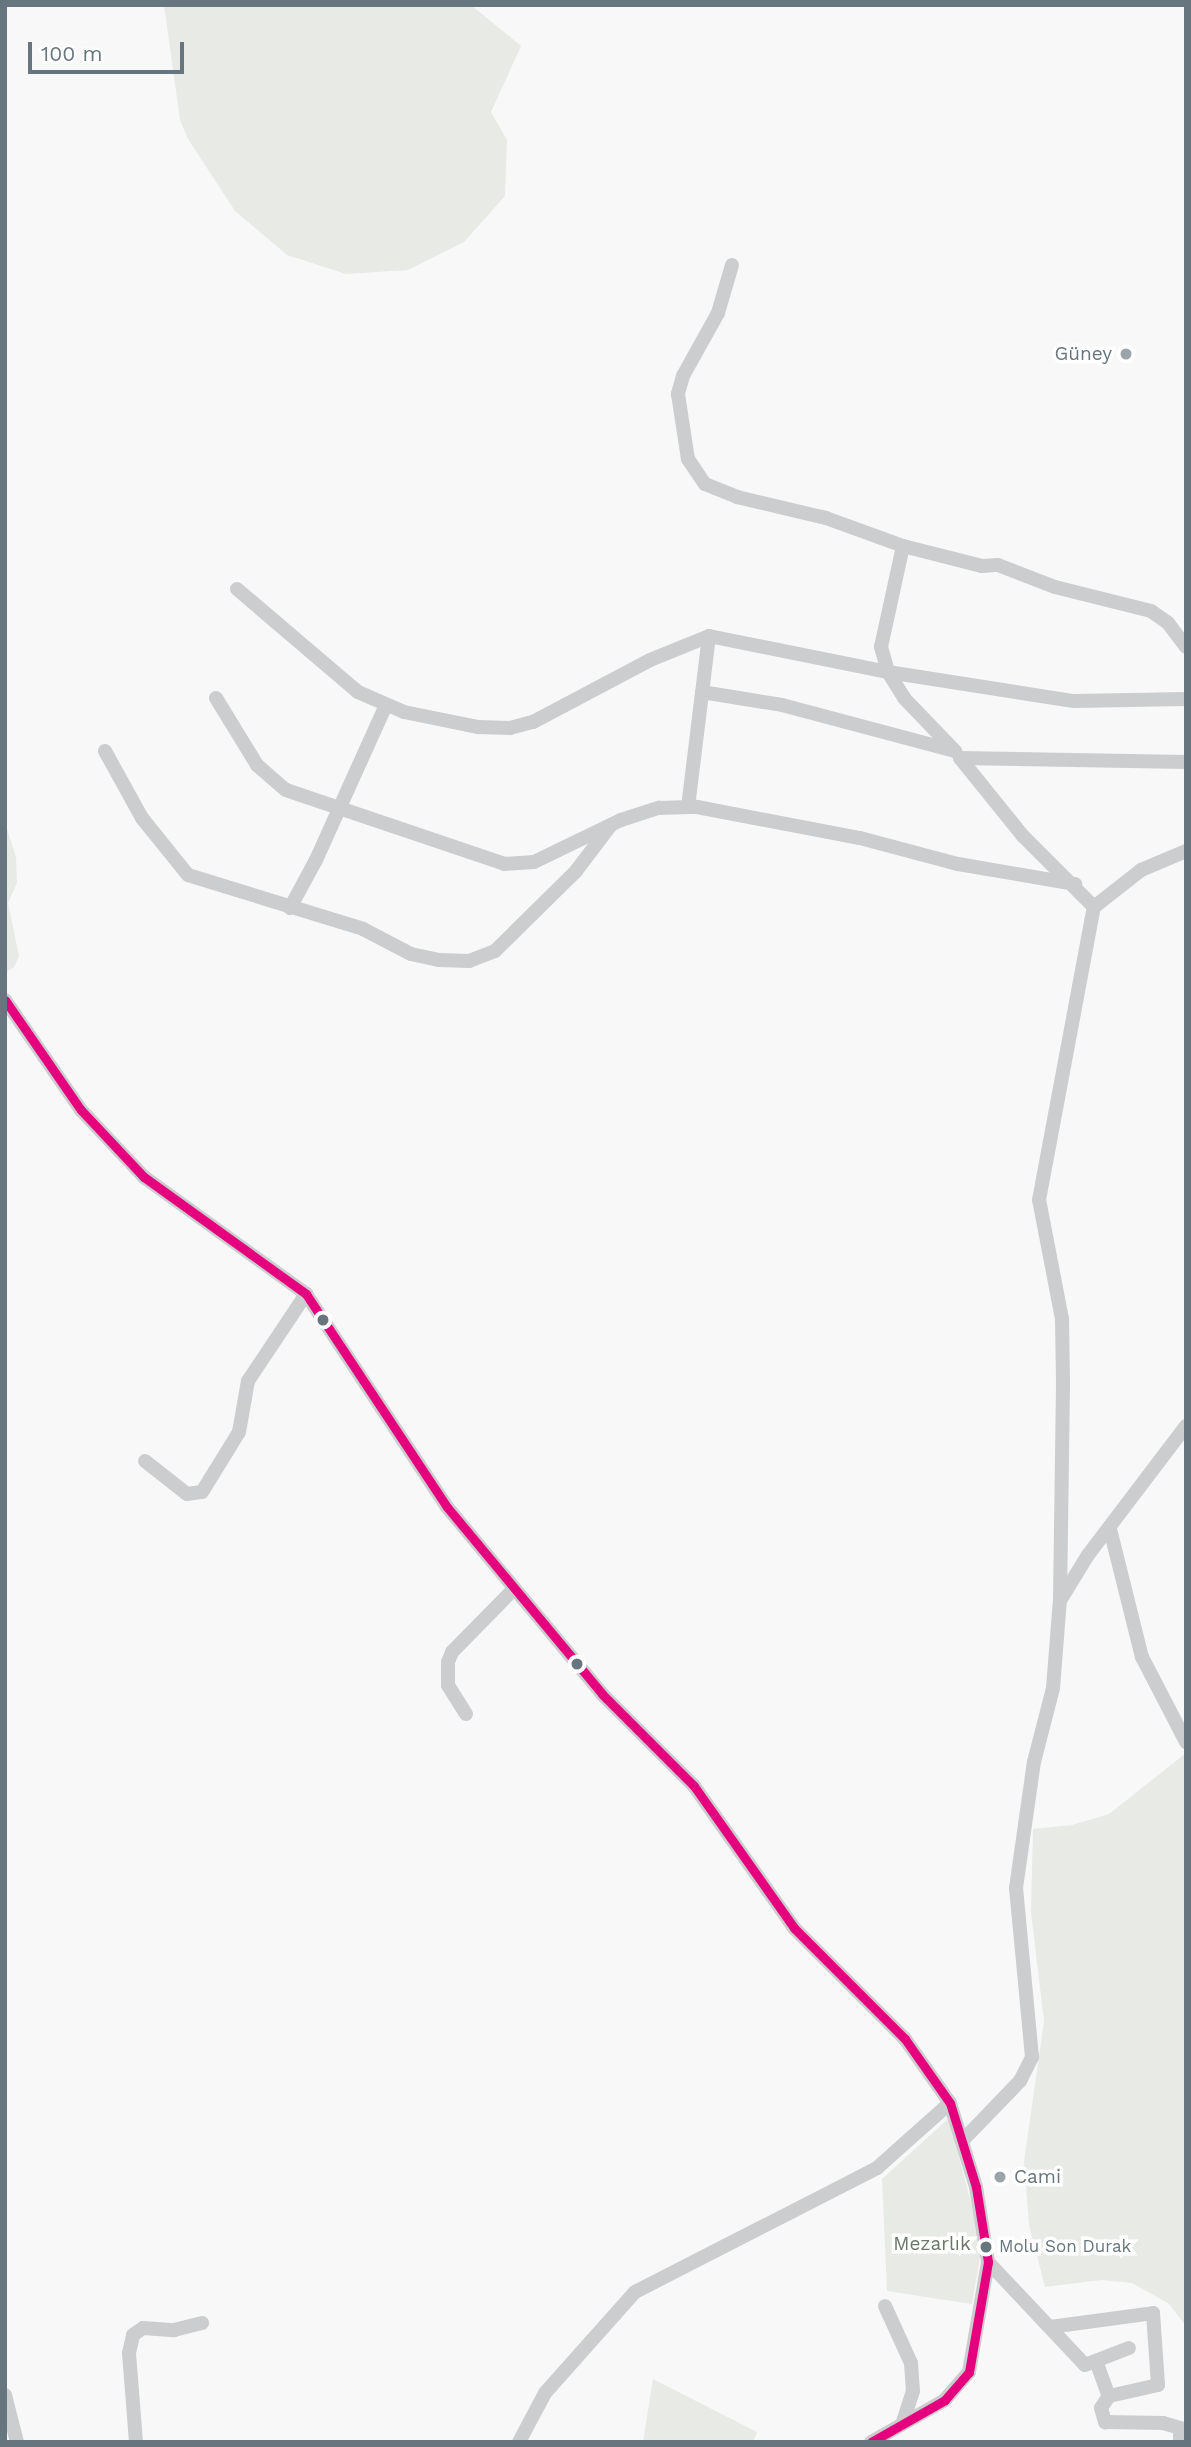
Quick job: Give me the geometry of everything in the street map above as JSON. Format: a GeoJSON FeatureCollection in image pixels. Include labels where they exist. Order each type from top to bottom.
{"type":"FeatureCollection","features":[{"type":"Feature","properties":{"kind":"street"},"geometry":{"type":"LineString","coordinates":[[732,265],[718,313],[680,385],[678,413],[692,468],[717,491],[806,512],[903,546],[982,566],[998,565],[1077,594],[1151,611],[1168,623],[1186,647]]}},
{"type":"Feature","properties":{"kind":"street"},"geometry":{"type":"LineString","coordinates":[[702,692],[782,705],[955,751],[911,707],[888,672],[881,647],[903,546]]}},
{"type":"Feature","properties":{"kind":"street"},"geometry":{"type":"LineString","coordinates":[[237,589],[345,683],[386,705],[478,727],[522,726],[650,660],[709,636],[888,672],[1074,701],[1186,699]]}},
{"type":"Feature","properties":{"kind":"street"},"geometry":{"type":"LineString","coordinates":[[688,807],[709,636]]}},
{"type":"Feature","properties":{"kind":"street"},"geometry":{"type":"LineString","coordinates":[[216,698],[271,779],[294,794],[511,865],[541,860],[612,824],[659,808],[688,807],[734,812],[871,840],[958,864],[1075,884]]}},
{"type":"Feature","properties":{"kind":"street"},"geometry":{"type":"LineString","coordinates":[[290,908],[340,809],[386,705]]}},
{"type":"Feature","properties":{"kind":"street"},"geometry":{"type":"LineString","coordinates":[[105,751],[131,802],[181,870],[204,883],[363,929],[425,958],[477,959],[495,951],[560,887],[612,824]]}},
{"type":"Feature","properties":{"kind":"street"},"geometry":{"type":"LineString","coordinates":[[1094,907],[1075,884],[1023,836],[960,758],[1186,762]]}},
{"type":"Feature","properties":{"kind":"street"},"geometry":{"type":"LineString","coordinates":[[964,2139],[1020,2081],[1032,2057],[1016,1888],[1034,1762],[1053,1688],[1060,1600],[1062,1319],[1039,1200],[1094,907],[1141,870],[1186,851]]}},
{"type":"Feature","properties":{"kind":"street"},"geometry":{"type":"LineString","coordinates":[[5,1000],[81,1110],[145,1177],[306,1294],[447,1507],[513,1590],[603,1694],[694,1786],[794,1928],[905,2039],[950,2103],[964,2139],[985,2226],[988,2262],[969,2372],[945,2400],[871,2442]]}},
{"type":"Feature","properties":{"kind":"street"},"geometry":{"type":"LineString","coordinates":[[145,1461],[187,1494],[202,1492],[239,1432],[248,1381],[306,1294]]}},
{"type":"Feature","properties":{"kind":"street"},"geometry":{"type":"LineString","coordinates":[[1060,1600],[1186,1426]]}},
{"type":"Feature","properties":{"kind":"street"},"geometry":{"type":"LineString","coordinates":[[1110,1529],[1121,1558],[1142,1657],[1186,1742]]}},
{"type":"Feature","properties":{"kind":"street"},"geometry":{"type":"LineString","coordinates":[[466,1714],[448,1685],[448,1662],[452,1652],[513,1590]]}},
{"type":"Feature","properties":{"kind":"street"},"geometry":{"type":"LineString","coordinates":[[519,2442],[545,2393],[635,2292],[877,2168],[950,2103]]}},
{"type":"Feature","properties":{"kind":"street"},"geometry":{"type":"LineString","coordinates":[[988,2262],[1085,2365],[1129,2348]]}},
{"type":"Feature","properties":{"kind":"street"},"geometry":{"type":"LineString","coordinates":[[884,2306],[911,2363],[913,2390],[903,2422]]}},
{"type":"Feature","properties":{"kind":"street"},"geometry":{"type":"LineString","coordinates":[[1050,2327],[1153,2313],[1158,2385],[1109,2396],[1101,2408],[1105,2422],[1163,2423],[1180,2428],[1180,2442]]}},
{"type":"Feature","properties":{"kind":"street"},"geometry":{"type":"LineString","coordinates":[[136,2442],[129,2353],[133,2335],[143,2328],[174,2330],[202,2323]]}},
{"type":"Feature","properties":{"kind":"street"},"geometry":{"type":"LineString","coordinates":[[1096,2361],[1109,2396]]}},
{"type":"Feature","properties":{"kind":"street"},"geometry":{"type":"LineString","coordinates":[[5,2395],[17,2442]]}},
{"type":"Feature","properties":{"kind":"green space"},"geometry":{"type":"Polygon","coordinates":[[[164,5],[471,5],[521,46],[491,112],[507,140],[505,196],[464,242],[408,270],[346,274],[287,255],[235,211],[188,139],[180,120],[164,5]]]}},
{"type":"Feature","properties":{"kind":"green space"},"geometry":{"type":"Polygon","coordinates":[[[5,823],[16,857],[17,883],[8,903],[19,956],[14,967],[5,973],[5,823]]]}},
{"type":"Feature","properties":{"kind":"green space"},"geometry":{"type":"Polygon","coordinates":[[[1186,1753],[1186,2326],[1168,2303],[1132,2283],[1102,2280],[1045,2287],[1029,2225],[1024,2162],[1044,2021],[1031,1912],[1033,1829],[1072,1825],[1109,1814],[1186,1753]]]}},
{"type":"Feature","properties":{"kind":"green space","name":"Mezarlık"},"geometry":{"type":"Polygon","coordinates":[[[949,2118],[982,2245],[972,2304],[887,2291],[882,2179],[949,2118]]]}},
{"type":"Feature","properties":{"kind":"green space"},"geometry":{"type":"Polygon","coordinates":[[[653,2379],[757,2432],[753,2442],[643,2442],[653,2379]]]}},
{"type":"Feature","properties":{"kind":"transit line"},"geometry":{"type":"LineString","coordinates":[[5,1000],[81,1110],[144,1177],[306,1294],[447,1507],[602,1694],[694,1786],[794,1928],[905,2039],[950,2103],[976,2187],[988,2262],[969,2372],[945,2400],[871,2442]]}},
{"type":"Feature","properties":{"kind":"place","name":"Güney"},"geometry":{"type":"Point","coordinates":[1126,354]}},
{"type":"Feature","properties":{"kind":"place","name":"Cami"},"geometry":{"type":"Point","coordinates":[1000,2177]}},
{"type":"Feature","properties":{"kind":"place","name":"Molu Son Durak"},"geometry":{"type":"Point","coordinates":[986,2247]}}]}
